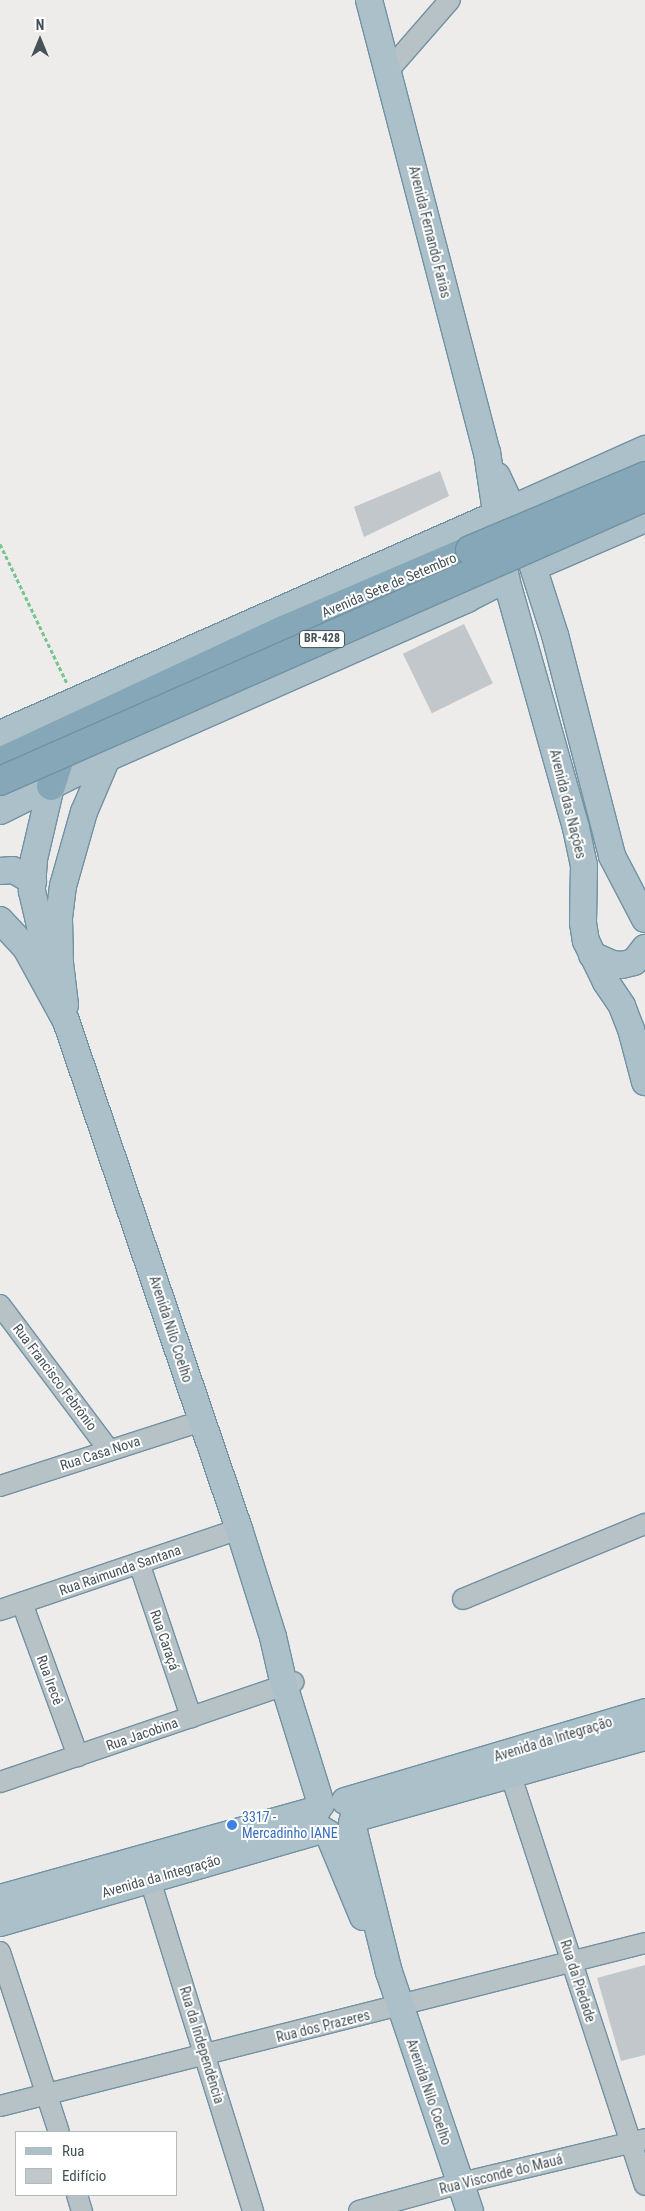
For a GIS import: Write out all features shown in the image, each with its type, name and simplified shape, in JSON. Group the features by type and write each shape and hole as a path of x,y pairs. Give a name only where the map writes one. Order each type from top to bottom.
{"highway":[{"name":"Avenida Sete de Setembro","path":"0,762 282,630 645,476"},
{"name":"Avenida Sete de Setembro","path":"0,781 645,497"},
{"path":"51,786 62,754"}],"main road":[{"name":"Avenida Fernando Farias","path":"369,0 490,465 504,511"},
{"name":"Avenida Sete de Setembro","path":"0,734 645,449"},
{"name":"Avenida das Nações","path":"504,511 537,578 555,636 612,856 645,919"},
{"name":"Avenida das Nações","path":"504,511 506,579 576,828 584,865 583,923 592,955 622,1006 631,1029 645,1082"},
{"path":"537,578 645,519"},
{"path":"0,811 108,758 467,599 506,579"},
{"path":"467,599 491,598 503,601 514,609"},
{"path":"66,1021 60,963 60,918 65,877 84,812 108,758"},
{"path":"51,786 34,858 32,891 40,926 60,963"},
{"path":"0,871 13,870 22,873 33,881"},
{"path":"0,920 26,948 66,1021"},
{"path":"592,955 622,965 634,962 645,948"},
{"name":"Avenida Nilo Coelho","path":"66,1021 239,1529 273,1637 470,2211"},
{"name":"Avenida da Integração","path":"0,1923 150,1880 335,1815 645,1712"},
{"name":"Avenida da Integração","path":"0,1898 335,1815 511,1776 645,1737"}],"street":[{"path":"388,71 450,0"},
{"name":"Rua Francisco Febrônio","path":"0,1305 9,1331 109,1450"},
{"name":"Rua Casa Nova","path":"0,1486 201,1421"},
{"path":"463,1598 645,1524"},
{"name":"Rua Raimunda Santana","path":"0,1610 239,1529"},
{"name":"Rua Caraçá","path":"139,1564 191,1717"},
{"name":"Rua Irecê","path":"22,1603 78,1756"},
{"name":"Rua Jacobina","path":"0,1782 289,1684"},
{"name":"Rua da Piedade","path":"511,1776 572,1962 638,2141 645,2185"},
{"name":"Rua da Independência","path":"150,1880 253,2211"},
{"name":"Rua dos Prazeres","path":"0,2106 645,1943"},
{"path":"0,1952 59,2131"},
{"name":"Rua Visconde do Mauá","path":"359,2211 461,2183 638,2141"},
{"path":"77,2196 82,2211"}],"path":[{"path":"0,544 76,702"}],"building":[{"path":"440,471 449,496 364,537 354,507"},
{"path":"464,624 493,683 432,713 403,654"},
{"path":"645,1965 645,2055 621,2061 597,1978"}],"place":[{"name":"3317 - Mercadinho IANE","path":"232,1825"}]}
